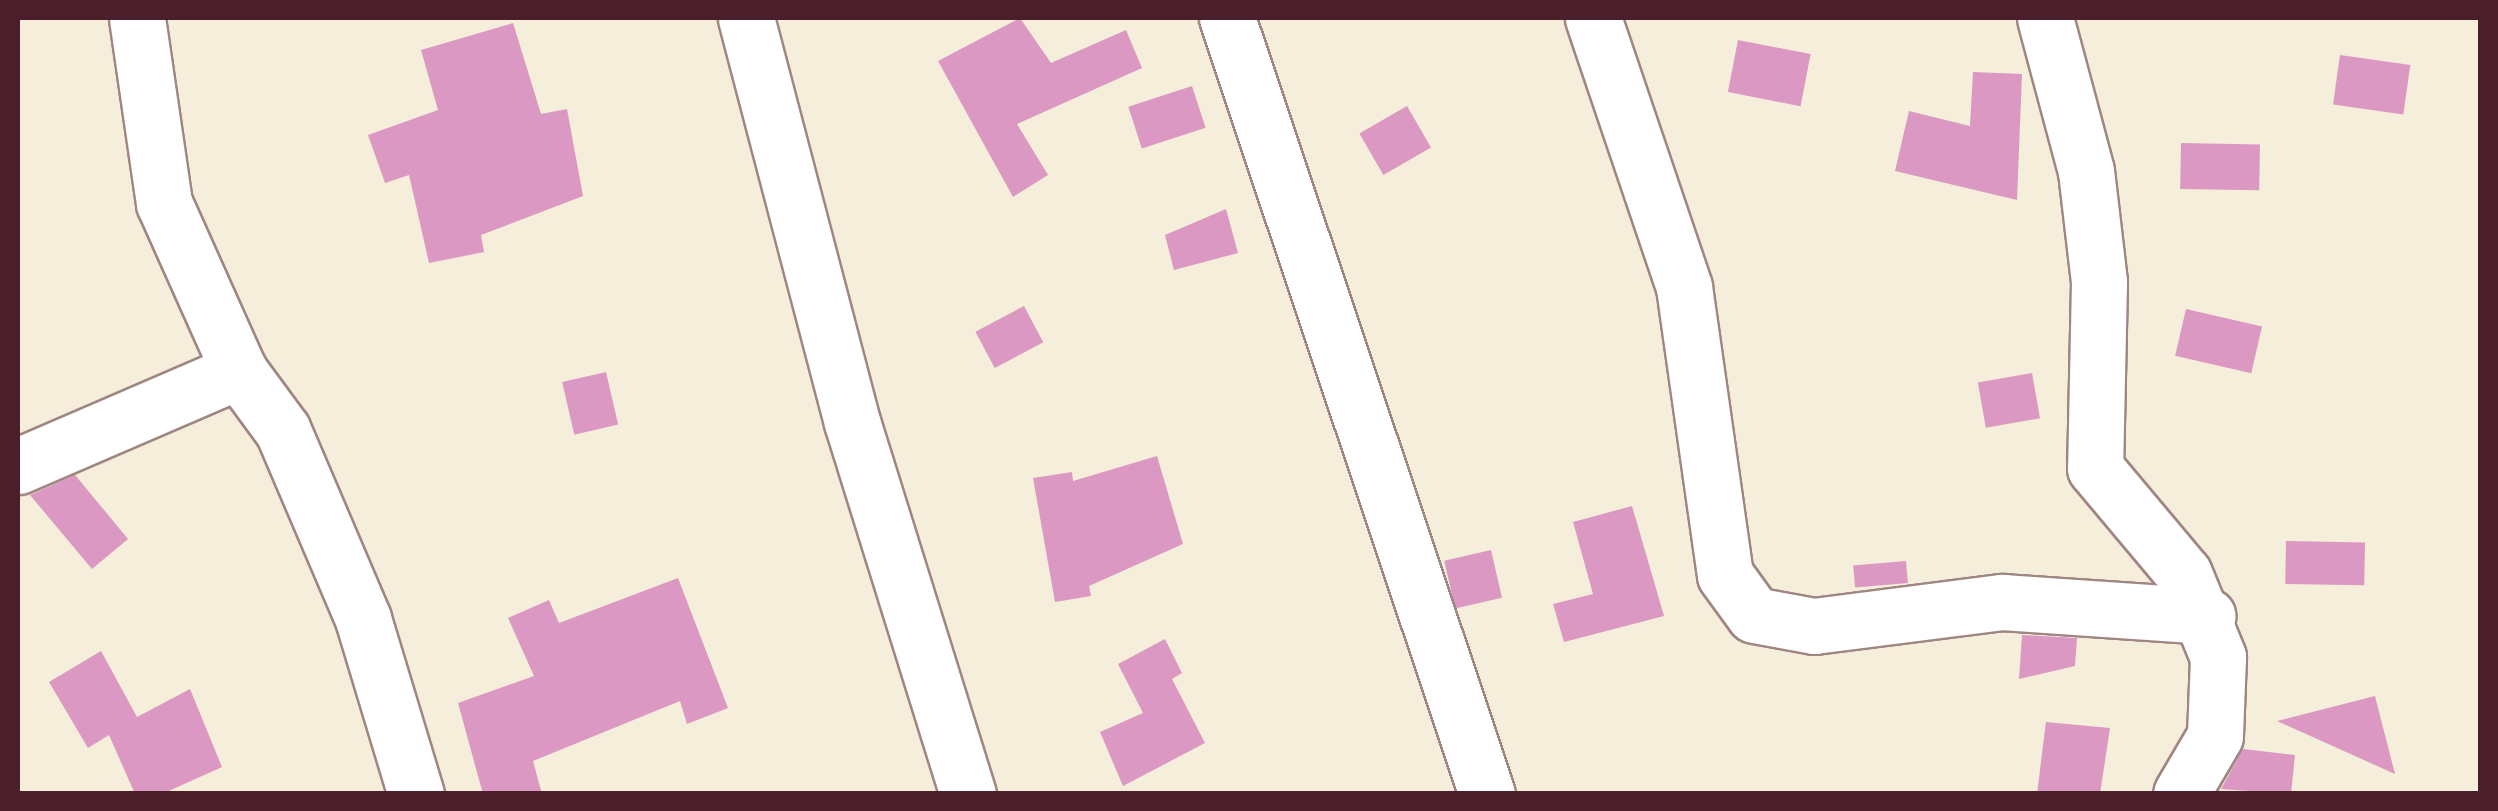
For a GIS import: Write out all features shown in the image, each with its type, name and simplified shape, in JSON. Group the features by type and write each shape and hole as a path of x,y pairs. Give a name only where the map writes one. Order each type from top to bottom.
{"street":[{"path":"137,18 164,203 239,371 284,432 363,619 416,794"},
{"path":"746,18 852,422 968,794"},
{"path":"1227,18 1487,794"},
{"path":"1593,18 1684,287 1725,575 1754,615 1814,626 2070,602 2208,616"},
{"path":"2045,18 2086,171 2099,282 2095,468 2208,616 2218,657 2215,736 2181,794"},
{"path":"18,466 239,371"}],"building":[{"path":"1020,18 1051,63 1126,30 1142,68 1017,124 1048,175 1013,197 938,61"},
{"path":"513,23 541,114 567,109 583,196 481,235 484,252 429,263 409,175 385,183 368,135 438,110 421,50"},
{"path":"1738,40 1811,54 1801,106 1728,92"},
{"path":"2340,55 2410,65 2403,114 2333,105"},
{"path":"1973,72 2022,74 2017,200 1895,171 1909,111 1970,126"},
{"path":"1192,86 1206,128 1142,149 1128,107"},
{"path":"1407,106 1431,148 1383,175 1359,134"},
{"path":"2181,143 2260,144 2259,190 2180,189"},
{"path":"1226,209 1238,253 1174,270 1165,235"},
{"path":"1024,306 1043,342 995,368 975,332"},
{"path":"2186,309 2262,327 2251,373 2175,356"},
{"path":"606,372 618,425 574,435 562,382"},
{"path":"2032,373 2040,418 1986,428 1978,383"},
{"path":"1157,456 1183,544 1089,586 1091,596 1055,602 1033,478 1072,472 1073,481"},
{"path":"75,475 128,539 92,569 30,495"},
{"path":"1632,506 1664,616 1564,642 1553,604 1593,594 1573,522"},
{"path":"2286,541 2365,542 2364,585 2285,584"},
{"path":"1491,550 1502,598 1455,609 1444,561"},
{"path":"1906,561 1908,583 1855,588 1853,566"},
{"path":"678,578 728,708 687,724 680,701 533,761 542,794 483,794 458,703 534,676 508,618 549,600 559,623"},
{"path":"2022,635 2077,638 2075,666 2019,679"},
{"path":"1165,639 1182,673 1172,679 1205,743 1123,786 1100,732 1143,713 1118,664"},
{"path":"101,651 137,717 190,689 222,767 162,794 135,794 109,735 88,748 49,682"},
{"path":"2375,696 2395,774 2277,721"},
{"path":"2046,722 2110,728 2100,794 2037,794"},
{"path":"2243,749 2295,755 2291,794 2221,789"}]}
